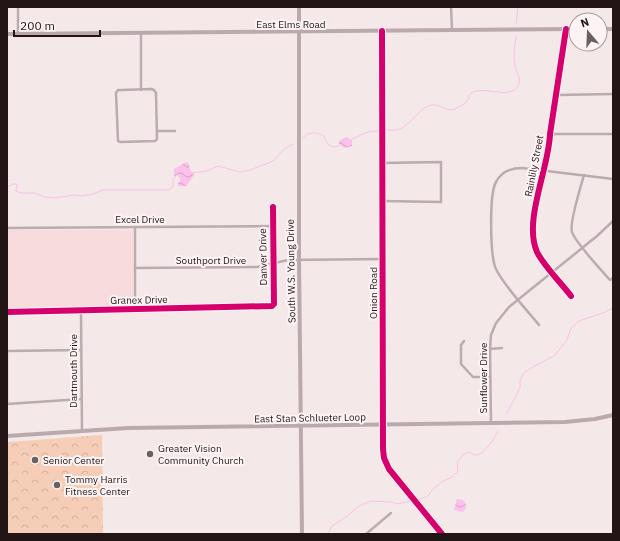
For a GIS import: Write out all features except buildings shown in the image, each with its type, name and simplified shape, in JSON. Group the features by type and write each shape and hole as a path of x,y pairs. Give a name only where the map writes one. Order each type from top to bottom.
{"main road":[{"name":"South W.S. Young Drive","path":"299,7 299,259 302,534"},
{"name":"East Elms Road","path":"7,34 566,29"},
{"name":"East Stan Schlueter Loop","path":"7,436 82,430 142,428 565,422 595,419 613,415"}],"street":[{"path":"18,7 18,34"},
{"path":"451,7 452,30"},
{"name":"Rainlily Street","path":"566,29 550,134 550,147 534,216 532,233 537,252 571,296"},
{"name":"Onion Road","path":"382,31 383,449 389,469 442,534"},
{"path":"141,33 141,90"},
{"path":"151,89 156,93 157,139 155,141 120,142 117,139 116,93 118,90 141,90 151,89"},
{"path":"557,95 613,94"},
{"path":"157,131 175,131"},
{"path":"550,134 613,134"},
{"path":"382,163 441,162 441,202 383,201"},
{"path":"539,325 497,272 493,261 493,189 499,177 508,170 522,168 613,179"},
{"path":"584,175 571,228 572,234 610,280 613,278"},
{"name":"Danver Drive","path":"272,306 274,304 273,207"},
{"name":"Sunflower Drive","path":"491,423 490,349 491,335 496,323 504,311 613,221"},
{"name":"Excel Drive","path":"7,228 273,226"},
{"path":"135,227 135,310"},
{"name":"Southport Drive","path":"135,268 257,267 284,260 299,259 383,259"},
{"name":"Granex Drive","path":"7,312 272,306"},
{"name":"Dartmouth Drive","path":"81,310 82,430"},
{"path":"464,341 461,345 462,365 472,377 490,378"},
{"path":"490,349 502,348"},
{"path":"81,350 7,351 7,404 82,399"},
{"path":"366,534 391,513"}],"shaded area":[{"path":"7,230 133,230 133,307 7,309"}],"green space":[{"path":"102,435 103,534 7,534 7,442"}],"water":[{"path":"346,137 352,140 352,146 345,148 339,144 339,141"},
{"path":"186,162 189,164 190,170 194,174 193,177 187,186 178,186 180,178 177,175 175,177 174,169"},
{"path":"457,499 463,500 465,503 466,507 463,512 454,510"}],"waterway":[{"path":"516,24 518,7"},
{"path":"384,130 396,130 402,128 419,112 431,105 438,105 454,110 465,103 474,92 511,92 516,89 520,80 514,61 516,36"},
{"path":"352,139 368,132 379,131"},
{"path":"303,138 307,134 316,133 324,136 328,144 334,147 340,145"},
{"path":"192,173 207,171 218,166 240,172 250,170 273,161 283,150 293,144"},
{"path":"7,187 17,184 16,191 21,193 34,193 45,197 54,198 74,195 82,196 93,194 102,190 168,190 173,187 173,179 176,176"},
{"path":"507,413 520,388 522,376 526,371 555,355 567,340 571,328 579,321 613,308"},
{"path":"418,500 428,496 432,490 443,481 452,477 458,471 457,462 464,454 469,452 478,455 482,453 489,446 498,431"},
{"path":"328,534 332,526 359,506 371,501 392,502 397,504 412,501"}],"cycle path":[{"path":"566,29 549,148 535,210 533,239 540,257 548,269 571,296"},
{"path":"382,31 384,458 389,469 442,534"},
{"path":"7,312 272,306 274,304 273,207"}],"place":[{"name":"Greater Vision Community Church","path":"150,454"},
{"name":"Senior Center","path":"35,460"},
{"name":"Tommy Harris Fitness Center","path":"57,485"}]}
